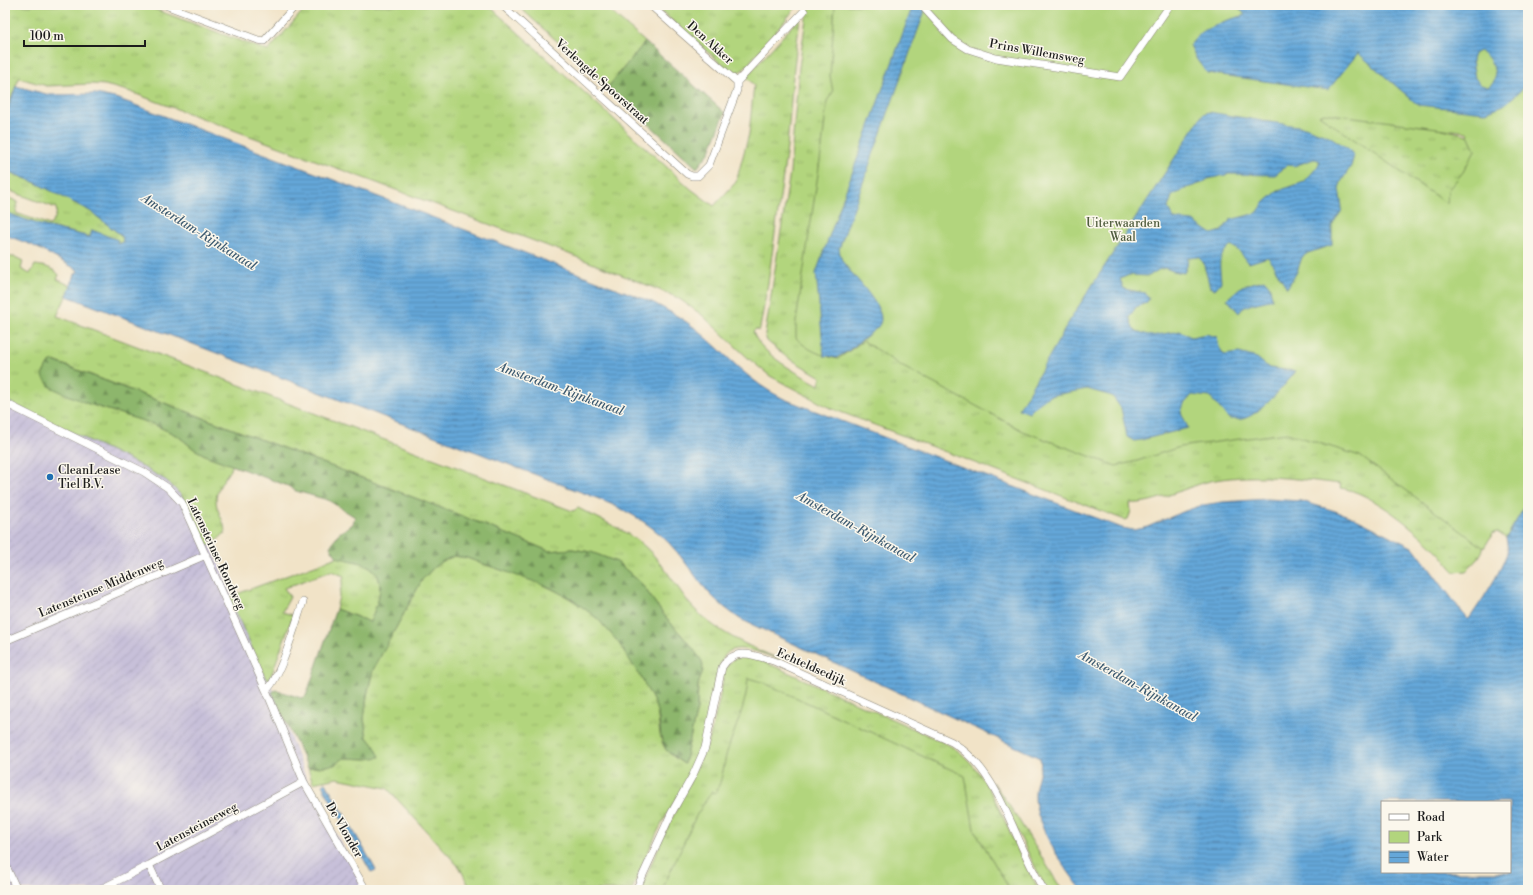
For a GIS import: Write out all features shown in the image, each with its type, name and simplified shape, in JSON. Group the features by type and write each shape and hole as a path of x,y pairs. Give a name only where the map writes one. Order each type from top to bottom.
{"street":[{"path":"165,5 264,41 296,5"},
{"name":"Verlengde Spoorstraat","path":"502,5 687,174 692,176 698,176 709,165 737,90 737,82"},
{"name":"Den Akker","path":"650,5 737,82 804,11"},
{"name":"Prins Willemsweg","path":"921,5 952,39 968,49 996,58 1120,77 1170,5"},
{"name":"Latensteinse Rondweg","path":"5,403 144,472 168,488 176,496 187,512 266,690 304,782"},
{"name":"Latensteinse Middenweg","path":"5,641 206,555"},
{"path":"266,690 270,688 278,672 303,602"},
{"name":"Echteldsedijk","path":"636,890 672,812 695,771 705,748 722,667 726,660 741,654 751,654 776,662 952,742 963,749 976,762 985,775 1009,819 1029,863 1044,890"},
{"name":"Latensteinseweg","path":"99,890 304,782"},
{"name":"De Vlonder","path":"304,782 366,890"},
{"path":"148,865 161,890"},
{"path":"6,867 16,890"}],"shaded area":[{"path":"5,388 172,476 198,514 268,678 308,783 367,890 5,890"}],"green space":[{"path":"5,5 143,5 268,51 308,5 488,5 691,189 714,206 736,182 749,134 754,85 746,77 800,17 787,147 768,283 760,328 759,331 756,329 753,332 757,340 772,356 819,385 821,377 785,356 767,341 765,335 790,172 799,67 808,5 913,5 877,328 1311,109 1434,127 1485,139 1499,533 1497,532 1490,536 1478,559 1466,571 1455,572 1441,555 1394,514 1366,497 1340,488 1341,484 1262,477 1215,480 1150,501 1130,503 1131,511 1128,519 1125,520 830,408 770,376 748,358 702,315 678,298 667,293 564,252 128,91 105,85 91,84 47,86 19,78 5,114"},
{"path":"517,5 603,5 645,42 608,87"},
{"path":"654,5 798,5 745,68 736,72 726,68"},
{"name":"Uiterwaarden Waal","path":"835,5 1528,5 1528,502 1506,538 1497,532 1493,533 1484,548 1360,456 1287,433 1180,447 1116,466 1025,432 903,367 863,341 838,359 826,356 805,346 796,338 796,322 822,147 827,101 833,92 830,76","holes":["1324,113 1467,132 1475,150 1463,172 1448,190 1447,204 1319,115"]},
{"path":"645,42 725,113 709,153 697,168 608,87"},
{"path":"5,170 36,183 90,211 122,236 123,242 117,243 118,240 92,234 91,237 40,225 5,212 5,196 18,202 16,213 50,225 56,212 56,208 5,189"},
{"path":"5,251 11,257 15,257 23,261 21,269 30,274 35,265 52,269 59,275 57,279 71,286 57,316 570,510 573,511 578,508 611,524 649,550 689,603 709,622 732,637 781,660 754,651 739,649 732,650 727,653 722,660 718,670 704,739 698,758 647,854 632,890 471,890 460,868 387,788 337,778 313,783 308,768 334,765 344,758 368,759 373,743 367,738 364,719 367,695 373,670 422,580 434,567 454,556 467,558 540,583 569,598 598,619 622,647 649,692 656,708 661,740 664,746 669,753 684,764 697,709 698,685 703,670 691,646 663,614 641,583 617,562 591,552 572,549 549,551 452,512 54,361 86,403 153,424 178,436 194,449 207,456 233,465 220,486 216,497 216,503 224,524 225,533 208,546 191,510 181,495 166,480 134,462 5,400"},
{"path":"53,361 452,512 549,551 572,549 591,552 617,562 641,583 663,614 702,661 703,670 698,685 697,709 684,764 666,750 661,737 659,719 655,704 642,679 618,642 598,619 573,600 549,587 467,558 454,556 434,567 422,580 373,670 367,695 364,719 367,738 373,743 380,757 368,759 344,758 334,765 308,768 272,692 276,690 301,698 306,696 336,609 370,622 378,601 380,586 376,572 367,565 337,557 330,547 338,534 353,524 355,517 328,500 296,491 288,486 207,456 194,449 178,436 153,424 86,403 50,387 42,375 48,364"},
{"path":"337,557 367,565 376,572 380,586 378,601 370,622 336,609 344,576 331,571 284,588 290,597 282,612 293,615 270,679 266,679 229,597"},
{"path":"743,657 756,658 943,742 960,752 973,765 989,789 1020,855 1040,890 640,890 664,835 709,741 719,701 725,668 732,660"},
{"path":"748,678 762,682 965,776 974,829 1010,890 662,890 696,816 712,791 715,793 720,784 727,752 743,706"},
{"path":"993,782 1017,817 1062,890 1047,890 1045,887"}],"water":[{"path":"913,5 927,5 839,249 843,262 872,298 880,313 881,322 877,328 848,351 836,358 824,356 816,273"},
{"path":"1237,5 1528,5 1528,84 1504,105 1486,112 1418,105 1358,53 1328,90 1207,73 1197,60 1190,45 1201,32 1225,21 1245,15","holes":["1479,51 1483,53 1492,64 1495,74 1493,83 1488,87 1481,85 1475,78 1472,60 1474,54"]},
{"name":"Amsterdam-Rijnkanaal","path":"16,86 50,95 96,94 119,99 652,302 689,324 750,377 772,393 784,399 1122,528 1133,530 1145,528 1203,505 1267,499 1301,501 1354,518 1414,548 1468,620 1484,597 1500,569 1507,553 1506,538 1528,501 1528,890 1082,890 1066,869 1051,845 1039,819 1035,794 1041,762 1040,758 740,619 720,604 709,593 680,555 661,535 634,516 615,506 67,296 75,274 78,270 32,245 5,235 5,212 40,225 90,237 92,230 118,240 117,243 119,244 123,242 122,236 90,211 36,183 5,170 5,117"},
{"path":"1209,112 1305,127 1329,136 1349,149 1354,156 1351,166 1341,182 1339,189 1342,207 1341,212 1332,225 1332,245 1308,253 1302,257 1297,272 1287,288 1268,257 1249,263 1239,251 1231,245 1221,258 1221,282 1215,289 1210,287 1203,262 1198,257 1188,258 1184,273 1165,268 1158,270 1149,276 1129,275 1120,279 1124,289 1145,293 1149,299 1146,303 1136,307 1129,317 1134,330 1151,336 1180,331 1191,337 1206,334 1217,337 1219,347 1224,355 1239,353 1257,358 1269,368 1296,371 1264,406 1249,417 1229,419 1210,397 1192,395 1184,404 1181,412 1188,428 1134,441 1127,437 1121,408 1112,396 1087,389 1049,396 1033,408 1029,413 1019,409 1073,315 1203,114","holes":["1314,159 1319,160 1319,165 1304,182 1278,191 1265,202 1257,213 1230,220 1222,231 1212,234 1193,221 1174,219 1168,208 1172,196 1208,179 1229,174 1275,175 1288,165 1294,166"]},
{"path":"1264,280 1270,287 1272,299 1249,305 1239,313 1227,299 1242,286"},
{"path":"326,783 376,870 371,872 322,785"}],"place":[{"name":"CleanLease Tiel B.V.","path":"50,477"}]}
